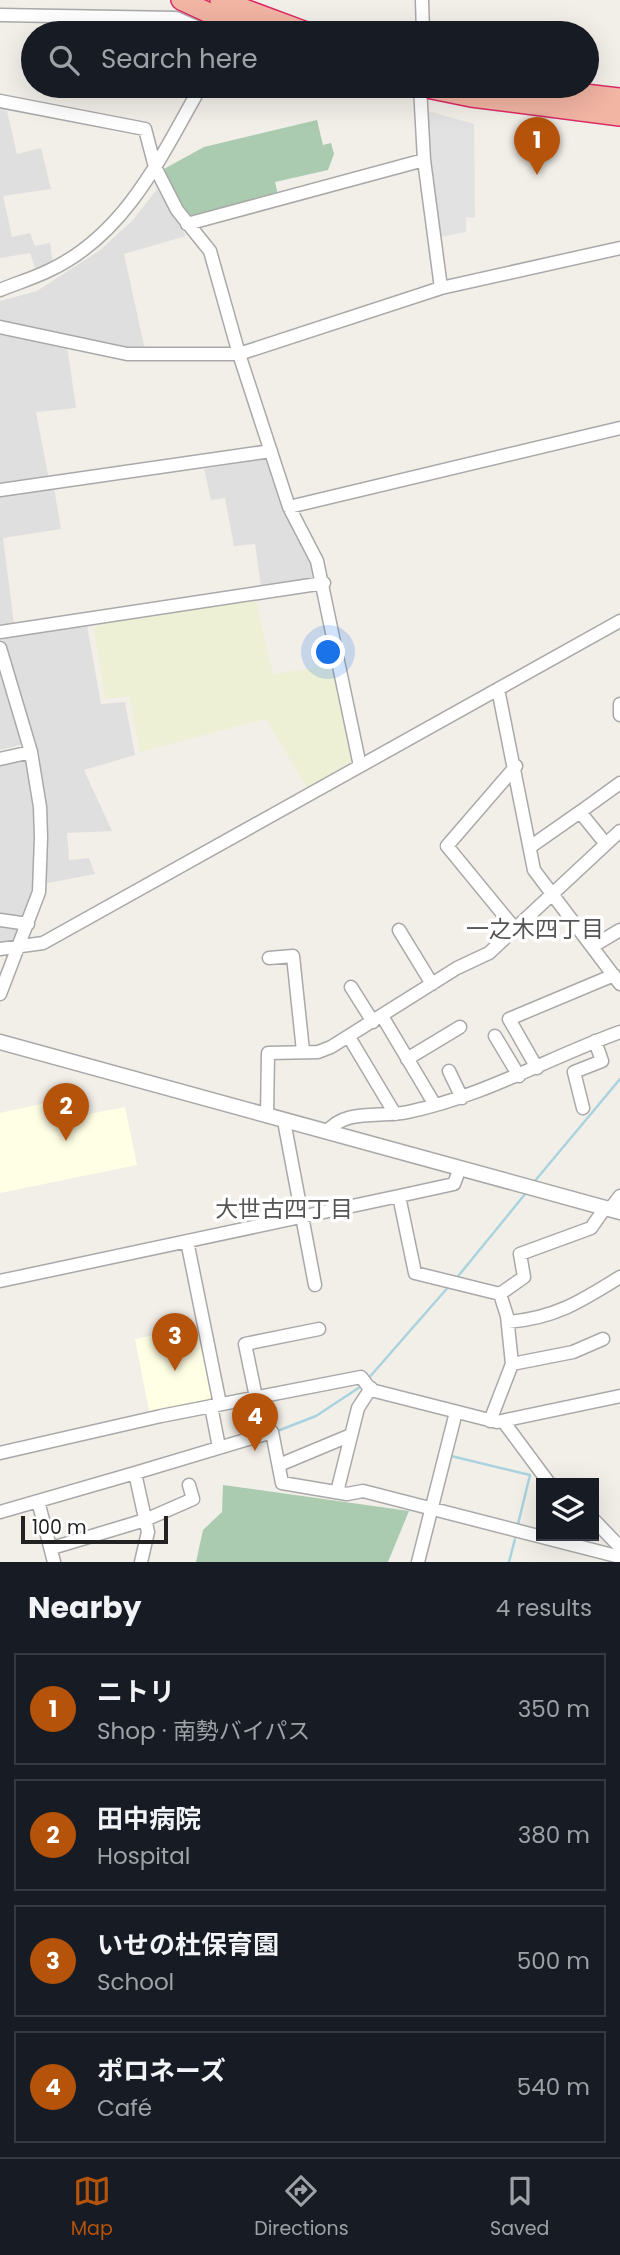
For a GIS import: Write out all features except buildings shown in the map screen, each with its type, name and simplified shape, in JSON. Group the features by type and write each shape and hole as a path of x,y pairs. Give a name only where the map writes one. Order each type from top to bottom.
{"highway":[{"path":"181,0 229,21"},
{"path":"220,0 236,21"},
{"path":"599,96 620,98"},
{"path":"479,98 620,116"}],"street":[{"path":"422,0 423,21"},
{"path":"0,15 181,21"},
{"path":"0,290 52,270 99,238 127,207 155,167 194,98"},
{"path":"419,98 424,160 441,288"},
{"path":"0,101 145,129 155,167 187,224 210,251 239,354 289,507 317,561 324,583 360,766"},
{"path":"187,224 424,160"},
{"path":"0,327 127,354 239,354 441,288 620,248"},
{"path":"289,507 620,428"},
{"path":"0,490 271,451"},
{"path":"0,632 324,583"},
{"path":"0,949 43,943 620,621"},
{"path":"0,648 31,752 40,807 41,838 39,892 0,994"},
{"path":"498,689 516,766 534,870 617,980 509,1019 537,1068"},
{"path":"620,704 620,715"},
{"path":"0,759 31,752"},
{"path":"516,766 447,846 516,930"},
{"path":"530,847 620,783"},
{"path":"580,811 605,843"},
{"path":"267,1116 268,1053 324,1050 432,984 489,953 620,831"},
{"path":"0,920 28,923"},
{"path":"399,930 432,984"},
{"path":"593,946 620,930"},
{"path":"268,958 293,956 303,1051"},
{"path":"351,987 407,1059 435,1105"},
{"path":"407,1059 460,1027"},
{"path":"327,1132 343,1118 396,1114 462,1098 620,1031"},
{"path":"349,1037 396,1114"},
{"path":"495,1037 519,1076"},
{"path":"583,1108 574,1072 602,1060 595,1041"},
{"path":"0,1042 612,1210"},
{"path":"449,1071 462,1098"},
{"path":"285,1121 304,1214 302,1222 314,1285"},
{"path":"0,1281 454,1184 460,1168"},
{"path":"399,1196 415,1273 500,1294 524,1277 520,1254 544,1248 591,1228 612,1210 620,1196"},
{"path":"187,1241 216,1405 219,1447"},
{"path":"508,1322 540,1319 586,1298 620,1277"},
{"path":"496,1421 512,1364 508,1322 500,1294"},
{"path":"256,1397 245,1344 319,1329"},
{"path":"512,1364 573,1352 603,1339"},
{"path":"0,1453 256,1397 367,1384 456,1412 496,1421 620,1396"},
{"path":"337,1492 358,1408 367,1384"},
{"path":"418,1562 456,1412"},
{"path":"496,1421 545,1478"},
{"path":"0,1512 272,1432 282,1483 337,1492 363,1492 620,1557"},
{"path":"279,1465 351,1435"},
{"path":"135,1473 148,1532 141,1562"},
{"path":"52,1548 145,1520 193,1499 189,1485"},
{"path":"38,1501 54,1562"},
{"path":"599,1525 620,1547"}],"shaded area":[{"path":"0,109 7,111 17,154 41,148 51,189 3,196 12,237 30,233 35,246 50,243 53,263 36,270 30,253 0,258"},
{"path":"428,111 474,124 475,218 466,217 466,232 440,237 427,159"},
{"path":"317,120 323,145 331,143 334,154 328,170 275,182 278,195 192,220 186,216 162,170 204,147"},
{"path":"157,189 186,236 124,254 145,350 128,349 0,321 0,301 37,291 99,251 133,220"},
{"path":"0,333 67,345 76,408 36,412 49,480 0,486"},
{"path":"268,458 284,513 313,564 315,578 261,587 255,544 234,546 225,498 211,500 204,469"},
{"path":"54,488 61,529 3,538 14,624 0,626 0,496"},
{"path":"255,596 273,674 334,665 354,760 307,788 266,719 140,752 129,696 105,699 94,629 99,622"},
{"path":"87,625 101,704 125,702 135,755 84,770 112,831 67,833 69,860 89,858 95,874 43,884 38,759 3,639"},
{"path":"0,674 24,744 0,750"},
{"path":"26,756 37,808 36,883 24,920 0,917 0,762"},
{"path":"0,923 20,926 15,941 0,946"},
{"path":"81,1095 84,1115 125,1107 137,1165 0,1193 0,1113"},
{"path":"200,1326 216,1402 150,1416 135,1339"},
{"path":"223,1485 409,1511 388,1562 196,1562 203,1530 222,1512"}],"waterway":[{"path":"534,1182 620,1079"},
{"path":"455,1280 526,1193"},
{"path":"367,1380 450,1285"},
{"path":"280,1430 316,1416 363,1385"},
{"path":"451,1456 530,1475 518,1524"},
{"path":"509,1562 515,1539"}],"place":[{"name":"ニトリ","path":"537,175"},
{"name":"田中病院","path":"66,1141"},
{"name":"いせの杜保育園","path":"175,1371"},
{"name":"ポロネーズ","path":"255,1451"}],"district":[{"name":"一之木四丁目","path":"535,929"},
{"name":"大世古四丁目","path":"284,1209"}]}
